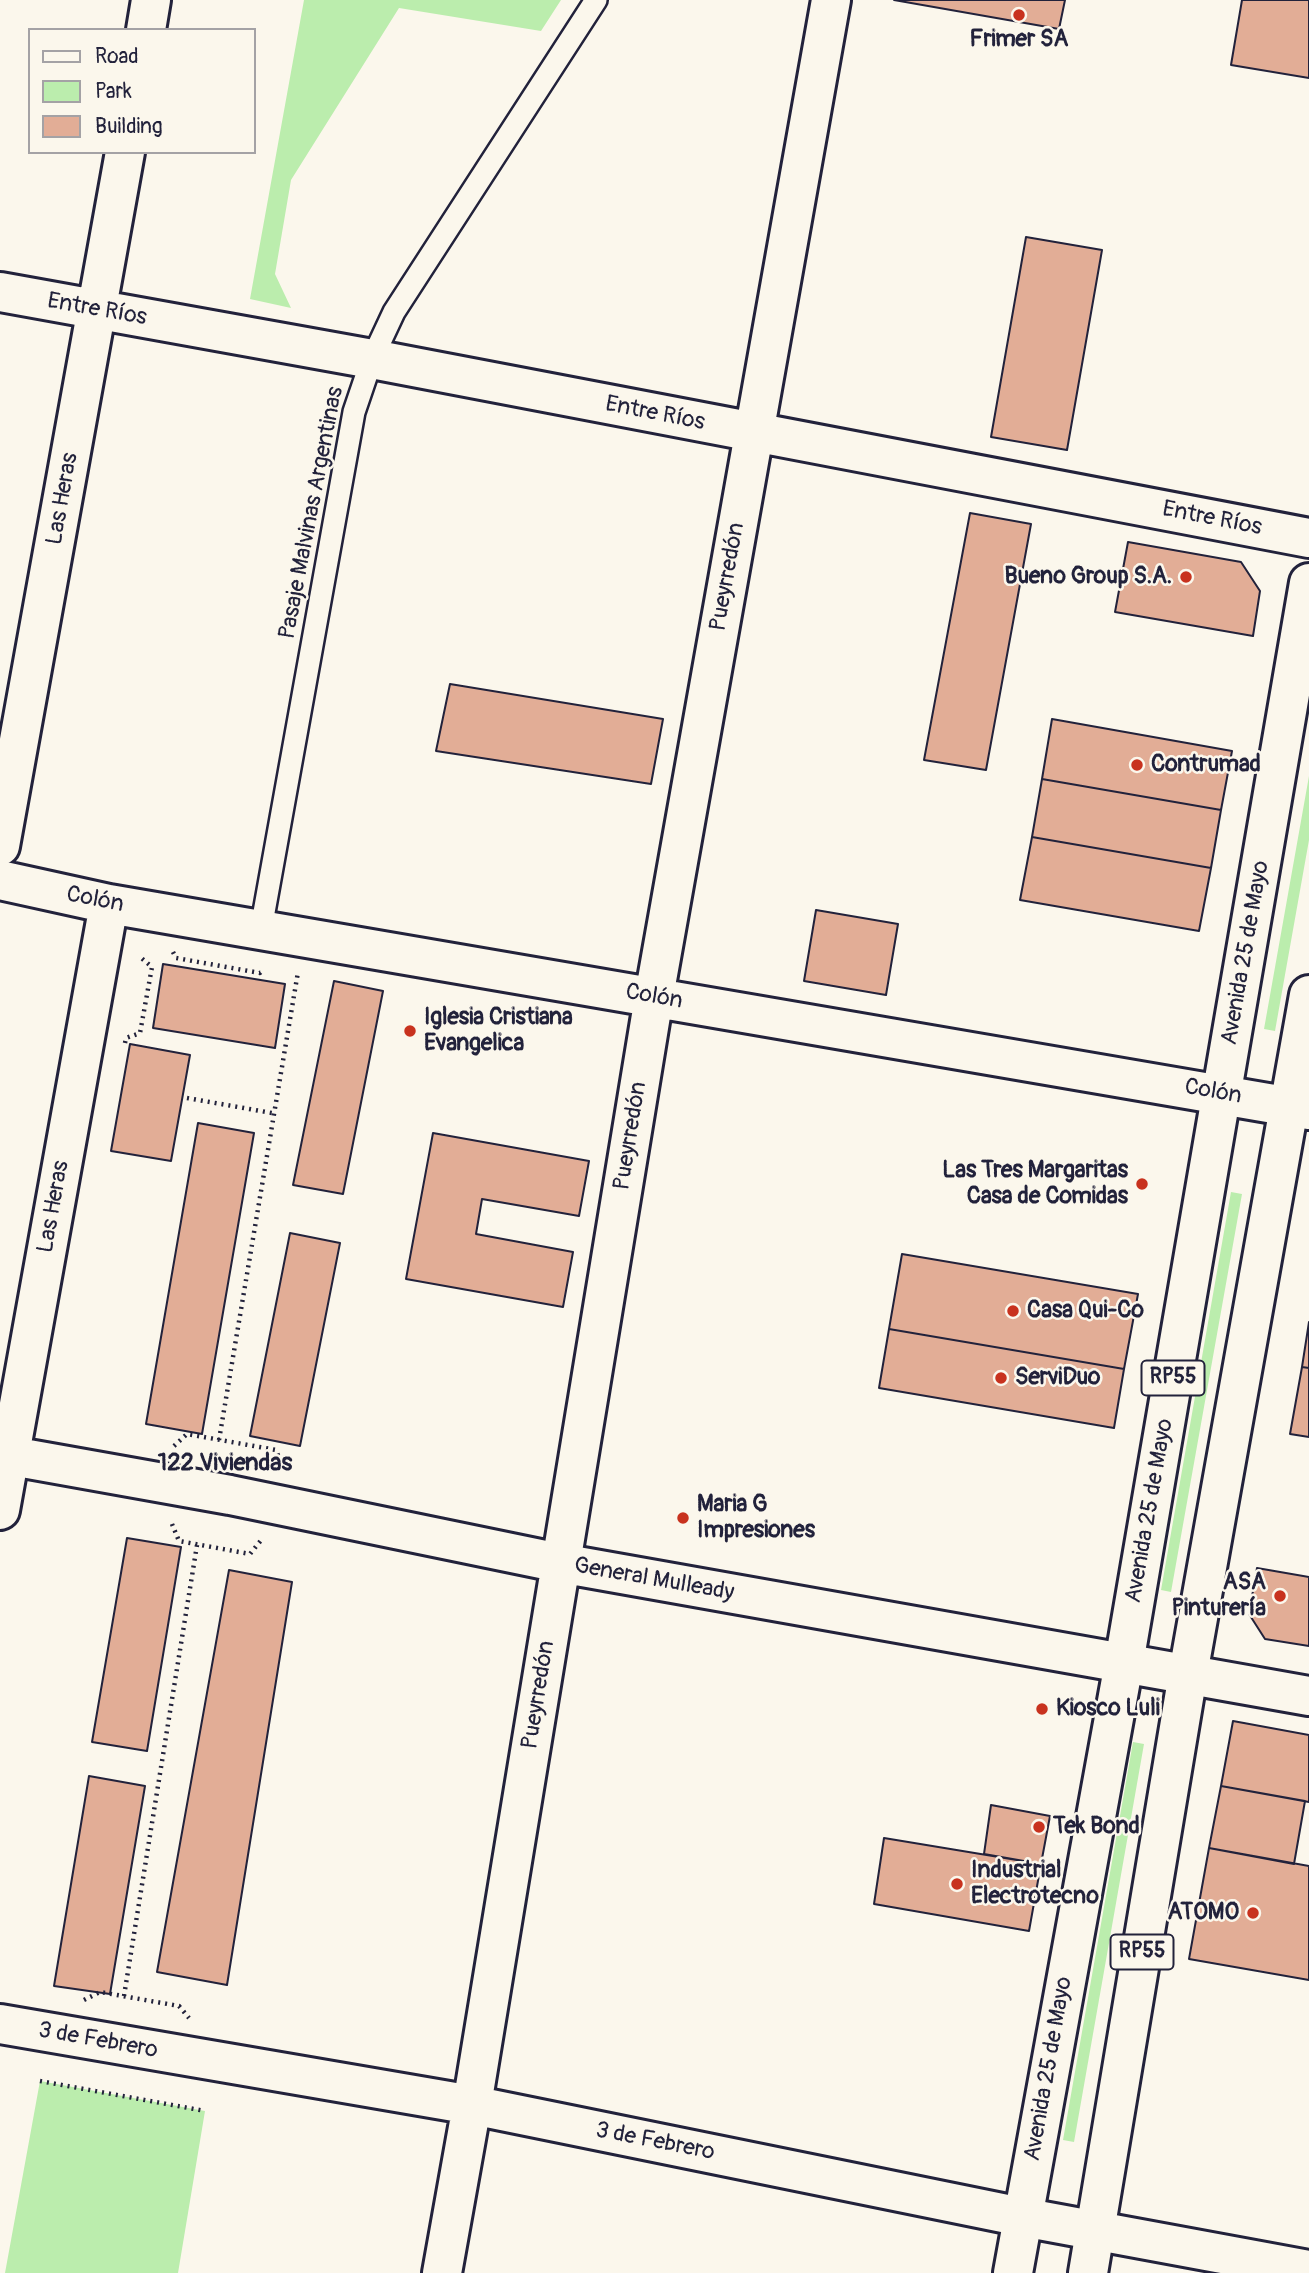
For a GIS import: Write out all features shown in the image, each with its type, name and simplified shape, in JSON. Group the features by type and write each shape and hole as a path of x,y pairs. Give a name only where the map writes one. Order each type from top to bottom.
{"street":[{"path":"146,28 151,0"},
{"name":"Pueyrredón","path":"442,2273 654,997 831,0"},
{"name":"Las Heras","path":"0,846 125,154"},
{"name":"Entre Ríos","path":"0,292 372,359 1309,538"},
{"name":"Avenida 25 de Mayo","path":"1013,2273 1124,1662 1309,583"},
{"name":"Colón","path":"0,880 109,904 1299,1108"},
{"name":"Las Heras","path":"0,1510 5,1455 109,904"},
{"name":"RP55","path":"1088,2273 1188,1674 1299,1108 1309,995"},
{"name":"General Mulleady","path":"5,1455 230,1495 560,1563 1309,1696"},
{"name":"3 de Febrero","path":"0,2024 472,2105 1022,2217 1309,2270"}],"lane":[{"name":"Pasaje Malvinas Argentinas","path":"261,929 354,412 372,359 394,312 596,0"}],"path":[{"path":"169,944 176,958 260,973 266,968"},
{"path":"123,1051 126,1038 140,1033 152,967 138,955 140,949"},
{"path":"219,1440 298,968"},
{"path":"187,1098 272,1113"},
{"path":"169,1450 187,1434 276,1450 284,1471"},
{"path":"169,1518 179,1541 197,1545 250,1554 264,1535"},
{"path":"124,1996 197,1545"},
{"path":"40,2081 205,2111"}],"green space":[{"path":"304,0 561,0 541,31 399,8 291,180 275,274 291,308 250,299"},
{"path":"1309,776 1309,840 1275,1031 1264,1029"},
{"path":"1231,1192 1242,1194 1171,1592 1161,1590"},
{"path":"1133,1742 1144,1744 1074,2142 1063,2140"},
{"path":"40,2081 205,2111 178,2273 5,2273"}],"building":[{"name":"Frimer SA","path":"894,0 1065,0 1059,29"},
{"path":"1242,0 1309,0 1309,78 1231,65"},
{"path":"1026,237 1102,250 1067,450 991,437"},
{"path":"970,513 1031,524 986,770 924,760"},
{"name":"Bueno Group S.A.","path":"1128,542 1241,562 1260,591 1253,636 1115,612"},
{"path":"450,684 663,719 651,784 436,751"},
{"name":"Contrumad","path":"1052,719 1232,751 1221,810 1042,779"},
{"path":"1042,779 1221,810 1211,868 1032,837"},
{"path":"1032,837 1211,868 1199,931 1020,900"},
{"path":"816,910 898,924 886,995 804,981"},
{"path":"163,964 285,984 275,1048 153,1028"},
{"path":"334,981 383,991 343,1194 293,1185"},
{"path":"130,1044 190,1055 171,1161 111,1151"},
{"path":"198,1123 254,1133 202,1434 146,1424"},
{"path":"433,1133 589,1161 579,1216 482,1199 476,1234 573,1252 563,1307 406,1279"},
{"path":"290,1233 340,1243 300,1446 250,1436"},
{"name":"Casa Qui-Co","path":"902,1254 1138,1294 1124,1369 889,1329"},
{"path":"1309,1322 1309,1368 1302,1367"},
{"name":"ServiDuo","path":"889,1329 1124,1369 1114,1428 879,1388"},
{"path":"1302,1367 1309,1368 1309,1437 1290,1434"},
{"path":"127,1538 181,1547 147,1751 92,1742"},
{"name":"ASA Pinturería","path":"1257,1568 1309,1577 1309,1646 1265,1639 1249,1614"},
{"path":"229,1570 292,1582 227,1985 157,1972"},
{"path":"1233,1721 1309,1735 1309,1802 1221,1786"},
{"path":"89,1776 145,1786 110,1994 54,1986"},
{"path":"1221,1786 1305,1801 1294,1864 1209,1848"},
{"path":"991,1805 1050,1816 1041,1864 984,1854"},
{"name":"Industrial Electrotecno","path":"884,1838 1041,1864 1029,1931 874,1904"},
{"name":"ATOMO","path":"1209,1848 1309,1866 1309,1980 1189,1959"}],"place":[{"name":"Frimer SA","path":"1019,15"},
{"name":"Bueno Group S.A.","path":"1186,577"},
{"name":"Contrumad","path":"1137,765"},
{"name":"Iglesia Cristiana Evangelica","path":"410,1031"},
{"name":"Las Tres Margaritas Casa de Comidas","path":"1142,1184"},
{"name":"Casa Qui-Co","path":"1013,1311"},
{"name":"ServiDuo","path":"1001,1378"},
{"name":"Maria G Impresiones","path":"683,1518"},
{"name":"ASA Pinturería","path":"1280,1596"},
{"name":"Kiosco Luli","path":"1042,1709"},
{"name":"Tek Bond","path":"1039,1827"},
{"name":"Industrial Electrotecno","path":"957,1884"},
{"name":"ATOMO","path":"1253,1913"}],"district":[{"name":"122 Viviendas","path":"225,1464"}]}
